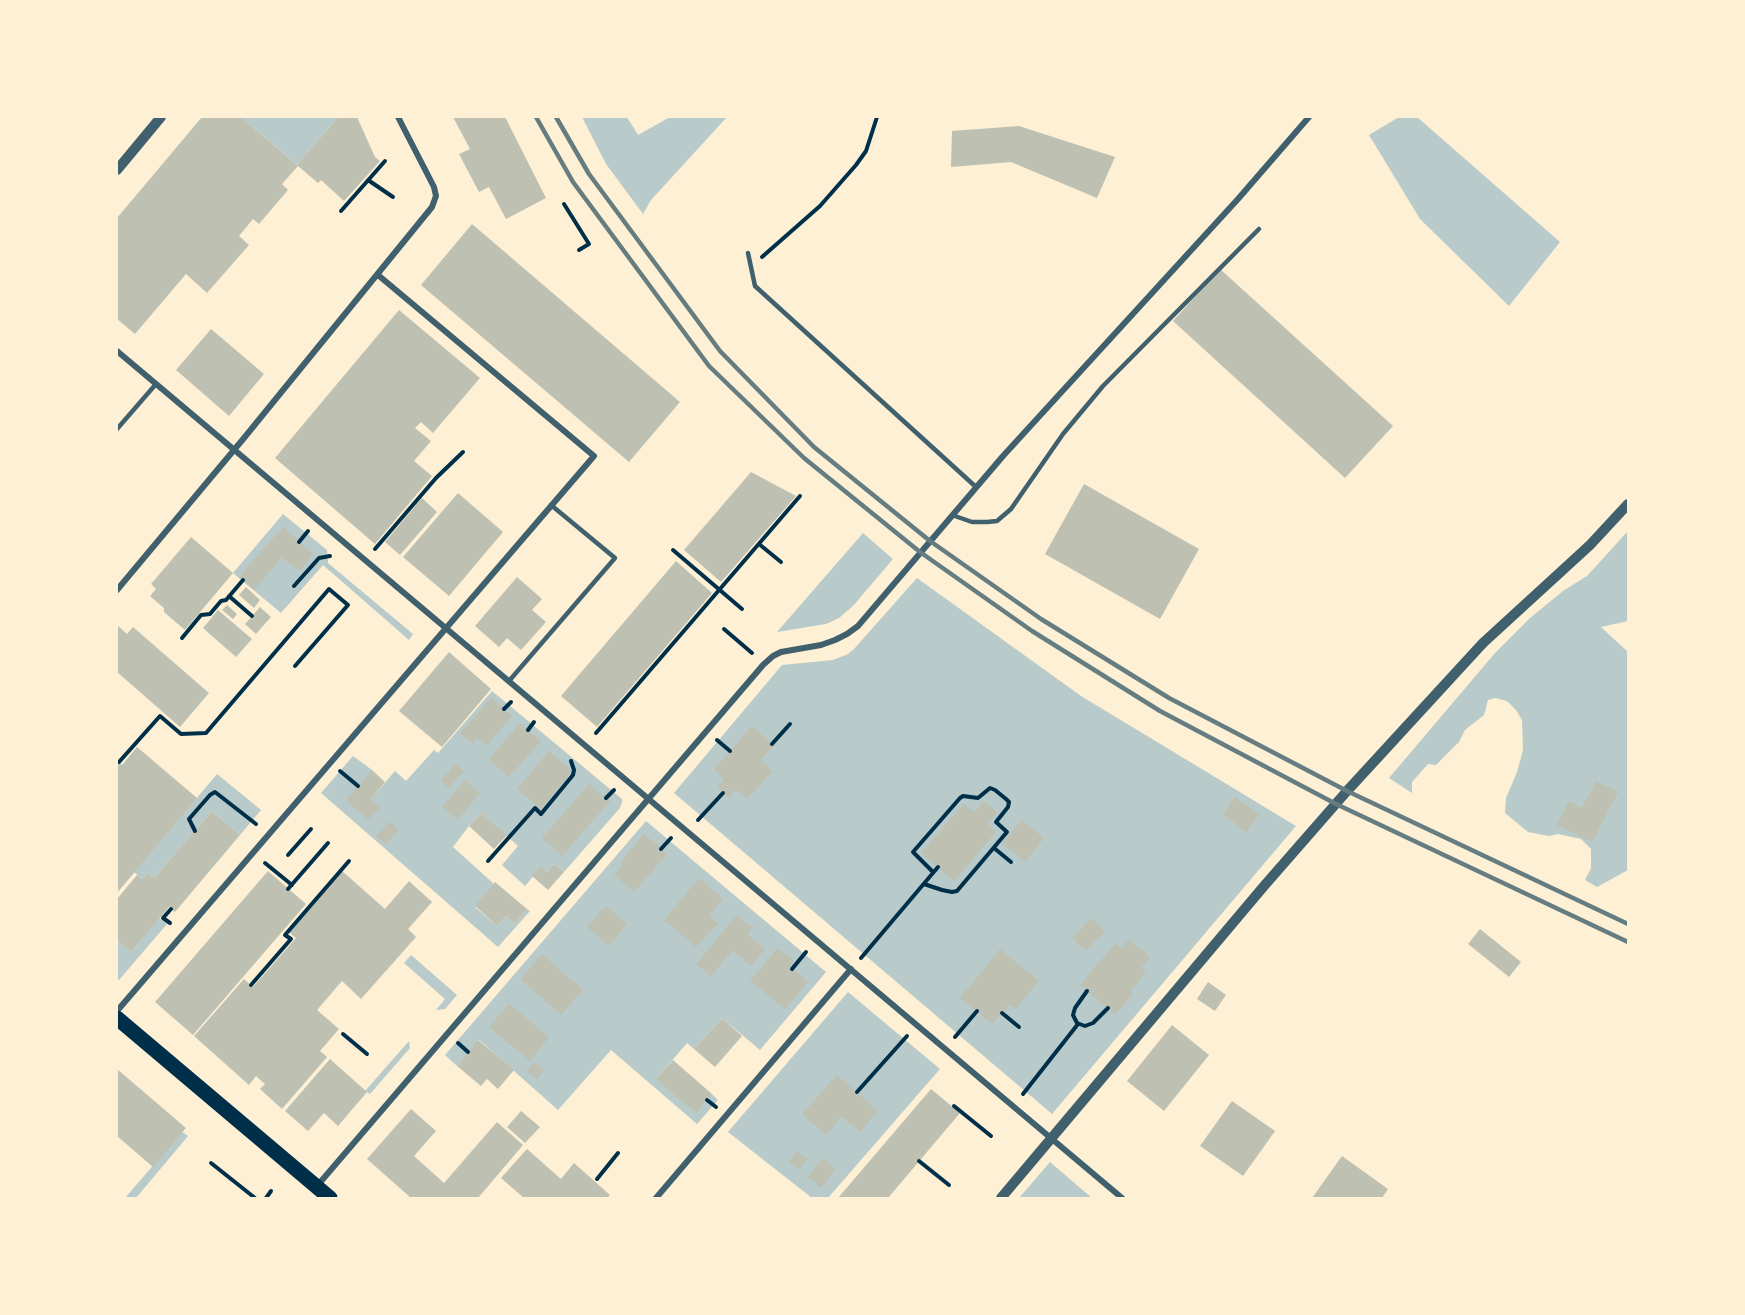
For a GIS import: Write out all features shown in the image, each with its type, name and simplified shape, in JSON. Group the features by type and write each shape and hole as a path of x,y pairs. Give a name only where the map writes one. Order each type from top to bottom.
{"main road":[{"path":"117,1018 330,1198"}],"street":[{"path":"117,170 161,117"},
{"path":"117,590 235,450 432,207 436,196 434,187 398,117"},
{"path":"316,1187 768,660 781,652 828,643 852,631 1003,456 1309,117"},
{"path":"117,1011 594,456 378,274"},
{"path":"117,351 1122,1198"},
{"path":"1001,1198 1347,791 1483,643 1590,545 1628,504"},
{"path":"656,1198 850,969"}],"lane":[{"path":"952,515 972,522 997,521 1011,509 1063,434 1103,386 1259,229"},
{"path":"748,253 755,286 976,488"},
{"path":"117,429 156,384"},
{"path":"509,681 615,558 551,505"}],"path":[{"path":"751,268 776,243 820,206 849,174 866,151 877,117"},
{"path":"341,211 385,161"},
{"path":"368,180 393,197"},
{"path":"564,204 589,244 579,250"},
{"path":"375,549 436,478 464,452"},
{"path":"596,734 800,496"},
{"path":"299,542 309,530"},
{"path":"759,544 781,562"},
{"path":"673,550 742,609"},
{"path":"294,586 319,558 330,556"},
{"path":"182,638 201,615 210,614 243,580"},
{"path":"119,762 160,716 181,734 206,733 329,590 348,605 295,666"},
{"path":"229,596 252,616"},
{"path":"724,629 752,653"},
{"path":"504,709 511,702"},
{"path":"528,730 534,722"},
{"path":"772,744 790,724"},
{"path":"716,739 730,751"},
{"path":"567,766 575,756"},
{"path":"488,861 535,808 541,814 573,776 574,770 571,762"},
{"path":"330,763 358,786"},
{"path":"924,884 942,890 955,891 1007,832 996,822 1009,804 1006,799 990,788 978,798 963,796 960,798 914,851 914,854 933,872"},
{"path":"606,798 614,790"},
{"path":"195,831 189,819 215,792 256,824"},
{"path":"698,820 723,793"},
{"path":"288,855 311,829"},
{"path":"662,849 671,838"},
{"path":"288,889 328,843"},
{"path":"994,848 1011,862"},
{"path":"251,985 291,939 285,934 349,861"},
{"path":"266,863 292,885"},
{"path":"861,958 938,867"},
{"path":"170,923 163,918 171,909"},
{"path":"792,969 806,952"},
{"path":"1087,991 1073,1012 1078,1024 1085,1026 1093,1023 1108,1008"},
{"path":"955,1037 976,1011"},
{"path":"1002,1013 1019,1027"},
{"path":"1023,1094 1078,1024"},
{"path":"343,1034 367,1054"},
{"path":"857,1092 907,1036"},
{"path":"707,1100 716,1107"},
{"path":"954,1106 991,1136"},
{"path":"597,1179 618,1153"},
{"path":"919,1161 949,1185"},
{"path":"211,1163 255,1198"},
{"path":"266,1198 271,1191"}],"shaded area":[{"path":"241,117 338,117 297,165"},
{"path":"582,117 627,117 638,135 670,117 727,117 651,200 643,214 606,164"},
{"path":"1399,117 1417,117 1560,242 1509,306 1420,219 1369,135"},
{"path":"283,514 327,550 328,563 413,634 409,640 323,565 281,613 233,573"},
{"path":"1628,531 1628,621 1601,627 1628,652 1628,870 1597,887 1585,880 1591,868 1591,849 1581,839 1558,834 1549,836 1528,832 1505,813 1506,798 1523,750 1522,720 1507,701 1495,698 1488,700 1484,715 1465,730 1459,742 1436,765 1428,764 1412,782 1412,793 1389,778 1495,653 1530,618 1563,591 1587,576"},
{"path":"863,533 893,559 853,606 839,618 826,624 777,632"},
{"path":"917,578 1081,696 1296,826 1052,1114 674,793 782,665 833,660 848,654"},
{"path":"492,691 622,799 620,808 564,872 554,864 547,872 541,867 525,886 502,865 518,846 482,813 469,826 453,847 494,884 475,907 497,926 506,916 515,924 527,909 530,911 498,947 321,793 353,756 372,770 371,799 395,771 406,781 434,750 438,753"},
{"path":"217,774 261,810 240,835 212,811 154,878 148,873 142,879 134,872"},
{"path":"646,821 826,972 760,1050 722,1018 694,1049 687,1043 657,1078 695,1112 712,1094 718,1100 697,1124 611,1050 558,1110 479,1040 457,1066 445,1055"},
{"path":"159,918 167,924 119,980 117,979 117,940 131,952"},
{"path":"411,955 457,995 445,1009 436,1010 445,999 404,963"},
{"path":"848,992 940,1069 828,1198 812,1198 728,1132"},
{"path":"409,1041 410,1048 370,1094 365,1091"},
{"path":"182,1132 188,1136 136,1198 125,1198"},
{"path":"1050,1162 1092,1198 1019,1198"}],"building":[{"path":"202,117 241,117 298,166 282,184 288,190 259,224 253,219 239,236 249,245 207,293 186,274 135,334 117,319 117,218"},
{"path":"338,117 357,117 375,157 380,161 344,201 321,180 318,183 297,165"},
{"path":"453,117 505,117 546,198 506,219 489,187 479,192 459,154 470,149"},
{"path":"1019,126 1115,157 1097,198 1011,162 951,167 952,131"},
{"path":"472,224 680,402 629,462 421,285"},
{"path":"1220,269 1393,426 1345,478 1173,321"},
{"path":"399,310 480,378 433,433 421,422 415,428 431,441 414,461 432,476 375,544 275,458"},
{"path":"211,329 264,374 229,416 176,370"},
{"path":"751,472 796,496 721,582 684,550"},
{"path":"1084,484 1199,549 1160,619 1045,554"},
{"path":"458,493 503,532 449,596 403,557"},
{"path":"422,498 437,512 400,555 385,542"},
{"path":"283,527 313,554 299,571 282,557 254,590 239,577"},
{"path":"191,537 233,573 185,630 150,596 156,589 151,584"},
{"path":"676,561 712,593 597,727 561,696"},
{"path":"517,577 542,599 532,610 546,622 521,650 507,638 499,647 475,626"},
{"path":"246,587 260,600 254,608 239,595"},
{"path":"227,605 237,614 233,619 222,610"},
{"path":"260,607 271,617 256,634 245,624"},
{"path":"218,610 252,639 236,657 203,628"},
{"path":"117,625 127,634 133,627 209,693 180,727 117,672"},
{"path":"449,652 491,689 442,747 399,711"},
{"path":"491,698 512,716 486,746 477,738 473,744 460,733"},
{"path":"520,723 541,741 509,777 489,759"},
{"path":"752,726 774,746 761,760 773,771 747,799 736,790 729,798 717,787 724,779 714,769"},
{"path":"137,747 197,798 117,893 117,760 122,765"},
{"path":"549,751 572,771 541,809 517,789"},
{"path":"455,764 464,771 449,788 441,781"},
{"path":"372,770 385,782 371,799 380,807 368,820 346,800"},
{"path":"465,780 480,793 458,820 442,807"},
{"path":"1596,781 1618,792 1592,842 1557,825 1569,801 1582,808"},
{"path":"589,784 610,801 562,856 542,838"},
{"path":"1235,797 1259,815 1246,832 1223,814"},
{"path":"984,801 997,812 987,824 996,832 954,881 921,853 964,804 974,812"},
{"path":"212,811 240,835 175,912 169,907 131,952 117,940 117,899 137,875 142,879 148,873 154,878"},
{"path":"482,813 507,835 494,849 469,826"},
{"path":"1022,820 1044,838 1025,862 1002,843"},
{"path":"389,822 399,830 386,844 376,836"},
{"path":"644,834 667,854 634,892 614,875 623,864 620,862"},
{"path":"554,864 564,872 548,890 532,876 541,866 547,872"},
{"path":"268,871 306,904 193,1035 155,1002"},
{"path":"342,871 385,909 409,881 432,902 408,929 416,937 361,999 342,981 317,1010 339,1029 320,1051 327,1057 282,1109 260,1089 265,1084 256,1076 249,1085 194,1036 244,979 253,987 296,938 289,932"},
{"path":"699,878 723,899 709,915 718,923 696,947 664,920"},
{"path":"495,882 527,909 515,924 506,916 497,926 475,906"},
{"path":"606,906 627,924 609,946 587,927"},
{"path":"737,915 752,928 747,934 765,949 751,966 733,950 711,976 696,964"},
{"path":"1091,918 1105,931 1086,951 1072,938"},
{"path":"1480,929 1521,962 1509,977 1468,944"},
{"path":"1129,939 1150,957 1141,968 1146,972 1130,992 1133,994 1115,1015 1080,985 1115,944 1121,949"},
{"path":"778,948 794,961 790,966 808,982 785,1009 750,981"},
{"path":"1000,949 1039,981 1016,1009 1010,1004 992,1024 960,998"},
{"path":"542,954 583,990 561,1015 520,979"},
{"path":"1208,982 1226,995 1215,1011 1197,999"},
{"path":"509,1004 549,1037 530,1061 489,1027"},
{"path":"722,1018 742,1036 715,1067 694,1049"},
{"path":"1172,1025 1209,1055 1164,1111 1127,1081"},
{"path":"478,1040 514,1070 498,1089 487,1079 481,1086 457,1066"},
{"path":"330,1059 367,1092 338,1126 324,1113 308,1131 285,1111"},
{"path":"673,1060 712,1094 696,1113 656,1079"},
{"path":"534,1062 544,1070 537,1079 527,1071"},
{"path":"117,1069 186,1128 153,1167 117,1136"},
{"path":"837,1075 878,1111 860,1132 842,1116 826,1135 802,1114"},
{"path":"931,1089 960,1113 888,1198 838,1198"},
{"path":"1232,1101 1275,1131 1243,1176 1200,1146"},
{"path":"411,1109 436,1131 414,1156 444,1183 497,1122 523,1145 478,1198 411,1198 367,1159"},
{"path":"521,1111 540,1127 525,1143 507,1127"},
{"path":"527,1149 561,1179 574,1163 610,1195 607,1198 524,1198 501,1178"},
{"path":"797,1151 807,1159 799,1169 789,1162"},
{"path":"1342,1156 1388,1189 1382,1198 1312,1198"},
{"path":"823,1158 836,1169 821,1188 808,1177"}],"railway":[{"path":"536,117 573,182 709,366 804,458 920,552 1032,631 1160,711 1336,804 1628,942"},
{"path":"556,117 589,174 720,351 814,447 930,541 1041,619 1169,698 1347,791 1628,924"}]}
